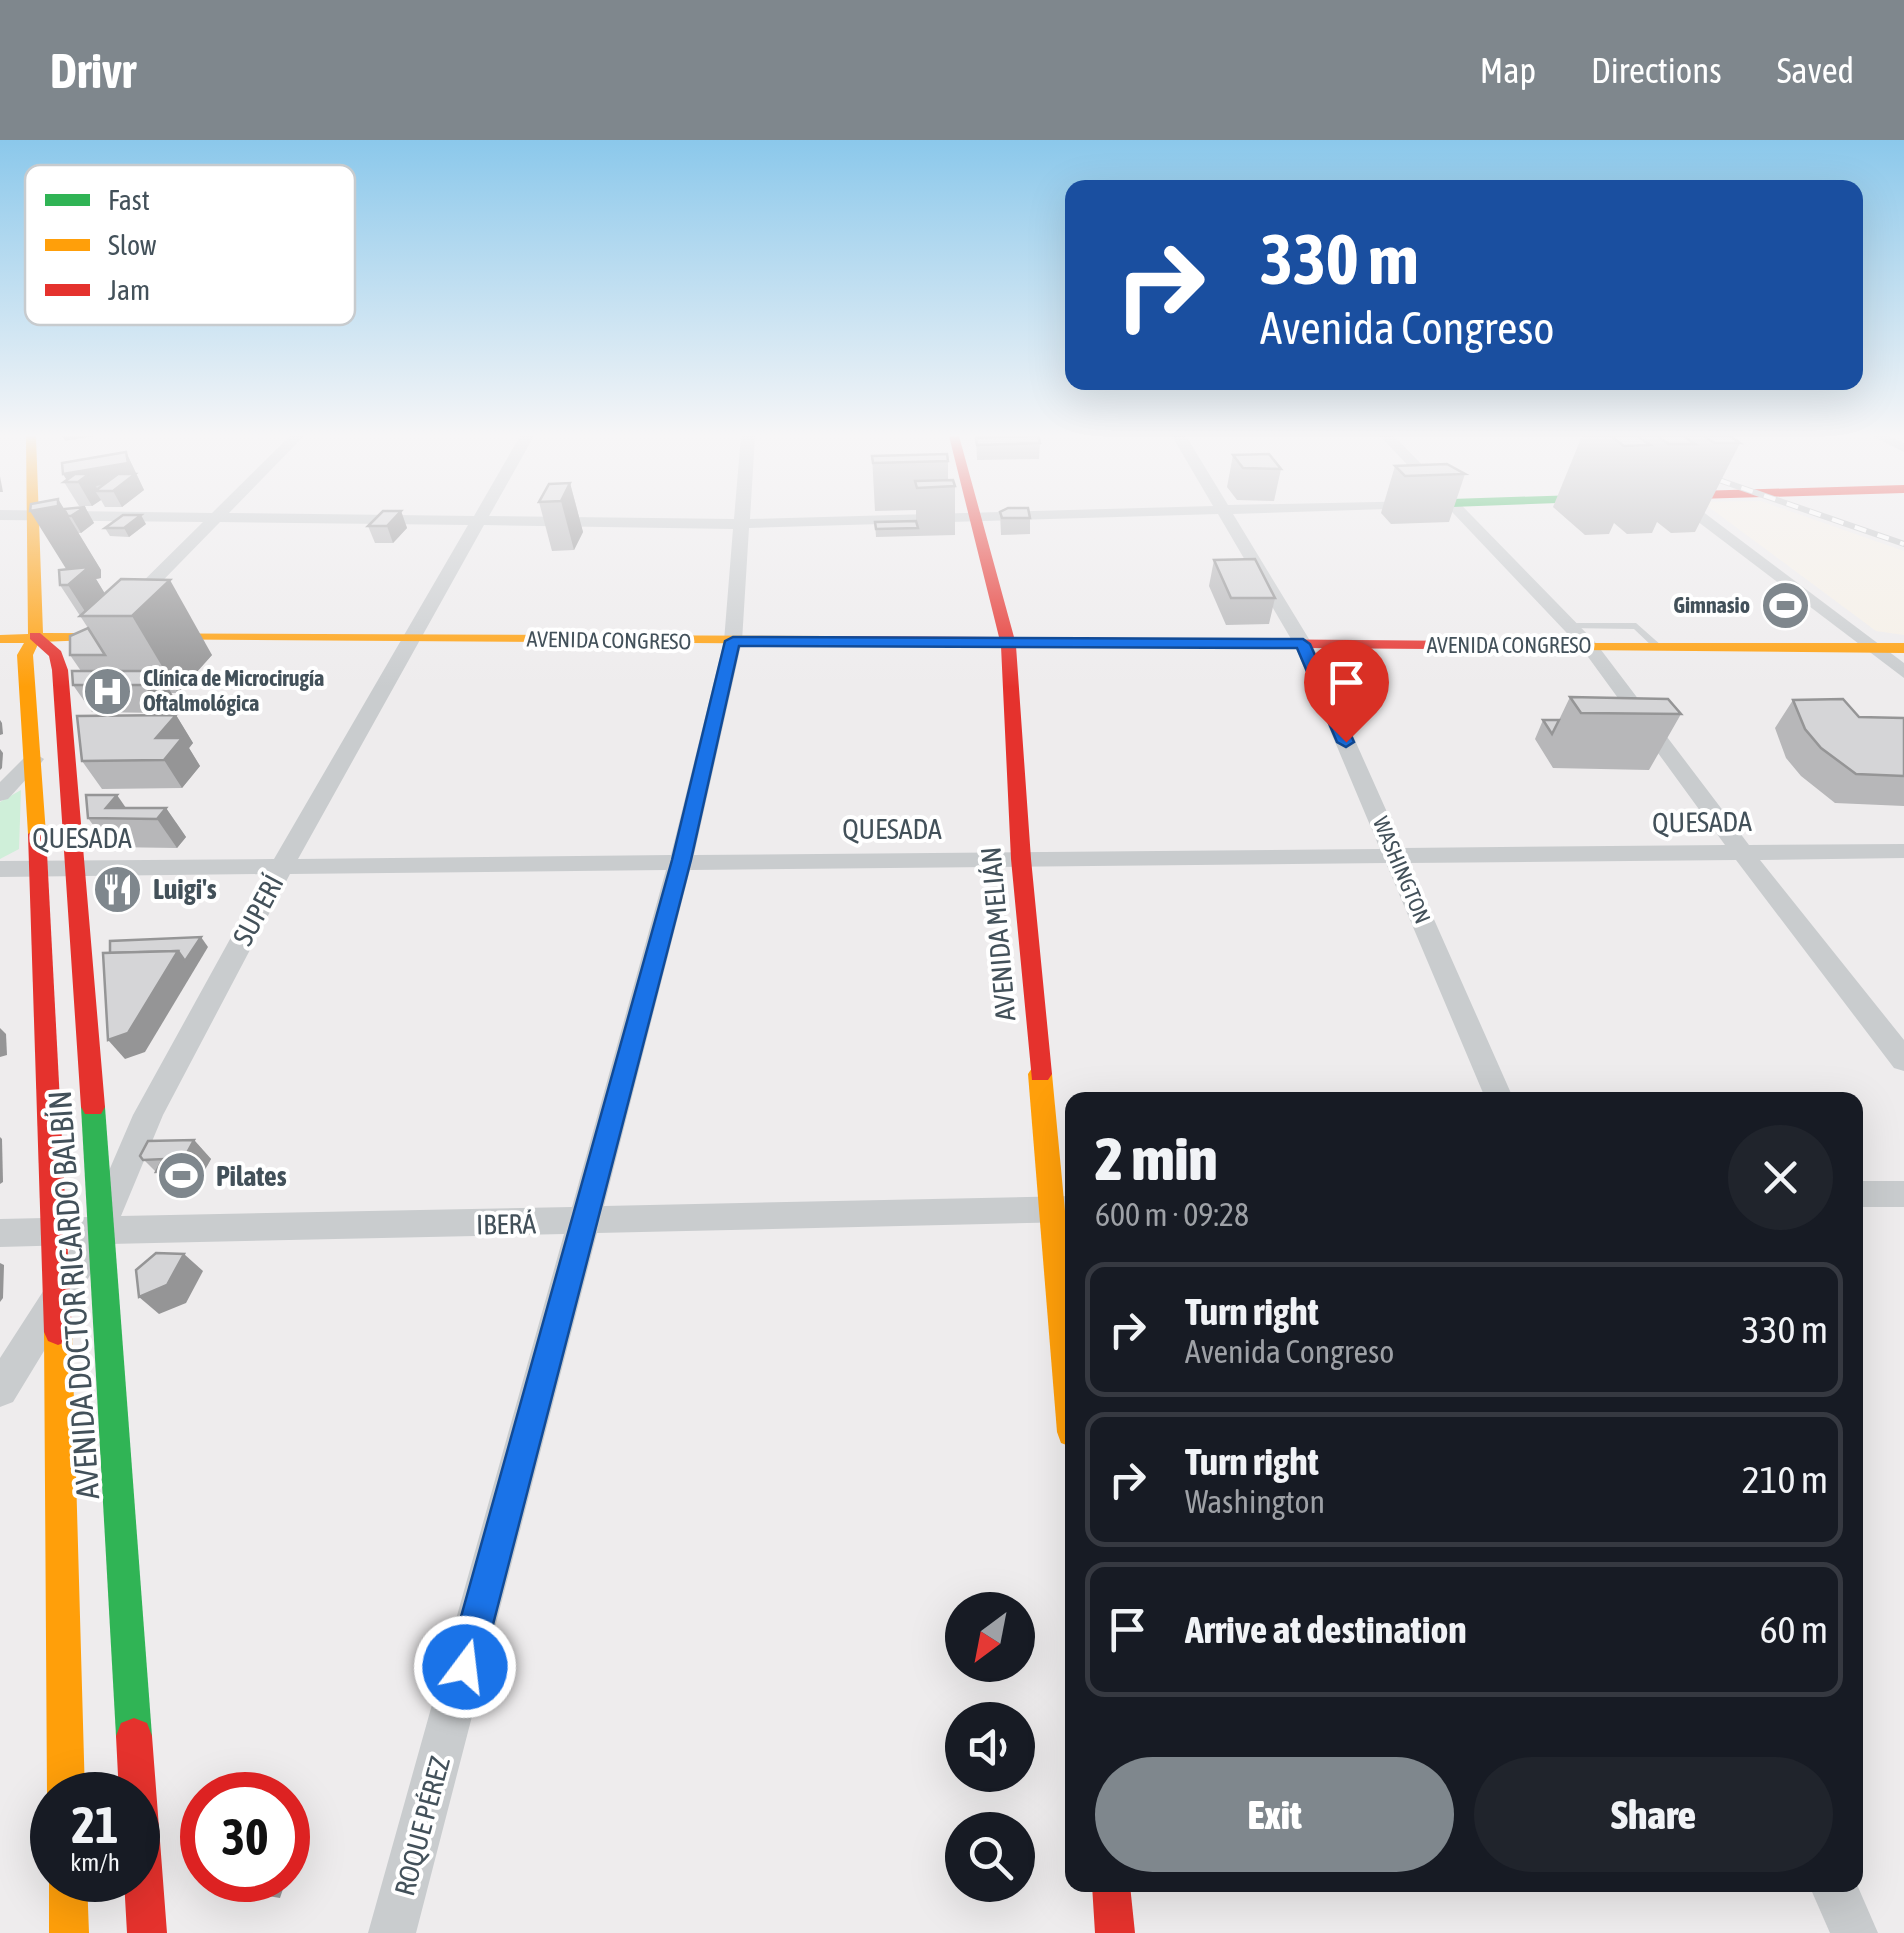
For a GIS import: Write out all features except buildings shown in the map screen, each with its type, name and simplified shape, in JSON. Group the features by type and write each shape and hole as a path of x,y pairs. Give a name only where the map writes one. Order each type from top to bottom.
{"main road":[{"name":"AVENIDA DOCTOR RICARDO BALBÍN","path":"36,520 35,636 25,655 34,759 56,1300 66,1772"},
{"name":"AVENIDA MELIÁN","path":"975,520 1008,642 1021,859 1063,1210 1065,1259"},
{"path":"35,636 56,654 89,636"},
{"name":"AVENIDA CONGRESO","path":"0,639 412,638 1904,651"},
{"name":"AVENIDA DOCTOR RICARDO BALBÍN","path":"56,654 75,867 99,1232 112,1357 146,1933"},
{"path":"1112,1892 1115,1933"},
{"path":"68,1902 69,1933"}],"street":[{"path":"89,636 113,621 214,520"},
{"path":"459,520 744,524 911,520"},
{"name":"SUPERÍ","path":"0,1390 99,1232 148,1115 282,866 480,520"},
{"name":"ROQUE PÉREZ","path":"392,1933 681,860 733,641 744,520"},
{"name":"WASHINGTON","path":"1232,520 1303,644 1497,1092"},
{"path":"1466,520 1589,646 1741,852 1904,1060"},
{"path":"1704,520 1878,648 1904,672"},
{"name":"AVENIDA CONGRESO","path":"1878,648 1904,640"},
{"path":"0,794 34,759"},
{"name":"QUESADA","path":"0,869 1904,851"},
{"path":"1863,1194 1904,1194"},
{"name":"IBERÁ","path":"0,1233 1063,1210"},
{"path":"1837,1892 1854,1933"}],"lane":[{"path":"1570,626 1636,626 1656,646"}],"shaded area":[{"path":"1726,520 1814,520 1904,551 1904,635 1876,631"}],"green space":[{"path":"21,790 19,849 0,859 0,802"}],"railway":[{"path":"1834,520 1904,544"}],"traffic: fast":[{"path":"93,1107 134,1736"}],"traffic: slow":[{"path":"34,520 37,608 35,636 25,655 37,834"},
{"path":"0,639 118,635 832,640"},
{"path":"1578,646 1904,648"},
{"path":"1040,1074 1065,1354"},
{"path":"58,1332 66,1772"},
{"path":"68,1902 69,1933"}],"traffic: jam":[{"path":"976,520 1008,642 1021,859 1040,1074"},
{"path":"35,636 56,654 60,670 93,1107"},
{"path":"832,640 1578,646"},
{"path":"37,834 58,1332"},
{"path":"134,1736 147,1933"},
{"path":"1112,1892 1115,1933"}],"place":[{"name":"Gimnasio","path":"1785,605"},
{"name":"Clínica de Microcirugía Oftalmológica","path":"108,691"},
{"name":"Luigi's","path":"118,889"},
{"name":"Pilates","path":"181,1176"}],"route":[{"path":"465,1667 596,1186 733,641 1303,644 1346,742"}]}
